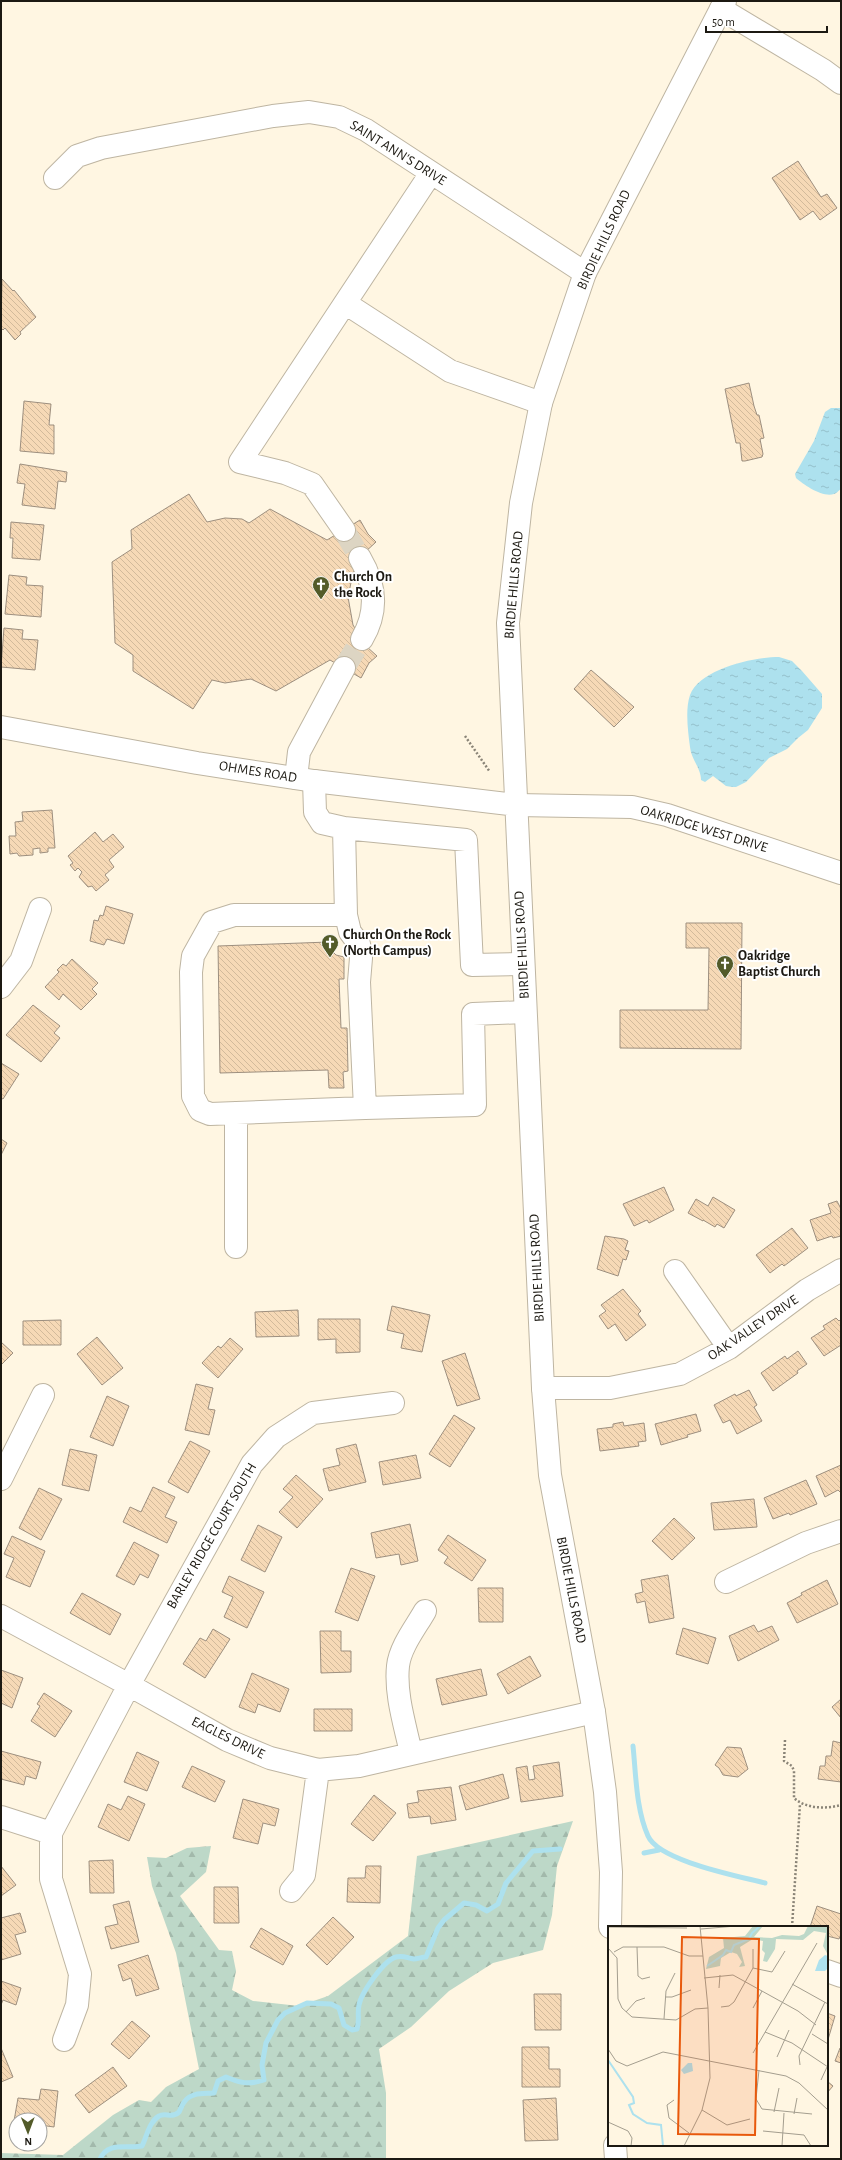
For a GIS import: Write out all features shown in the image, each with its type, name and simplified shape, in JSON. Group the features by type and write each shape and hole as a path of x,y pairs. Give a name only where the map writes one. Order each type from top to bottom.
{"street":[{"path":"723,5 841,83"},
{"name":"BIRDIE HILLS ROAD","path":"610,1926 611,1872 604,1792 594,1712 550,1475 543,1388 522,964 508,623 521,503 541,403 585,273 693,60 723,5"},
{"name":"SAINT ANN'S DRIVE","path":"55,178 78,156 101,148 273,116 309,112 339,117 366,130 585,273"},
{"path":"344,530 312,484 285,473 240,462 431,173"},
{"path":"345,303 450,371 541,403"},
{"path":"360,558 370,574 374,600 369,626 362,639"},
{"path":"344,668 300,752 305,780 315,812 322,823 344,828 466,840 472,965 522,964"},
{"name":"OHMES ROAD","path":"1,727 197,763 305,780 516,805"},
{"name":"OAKRIDGE WEST DRIVE","path":"516,805 632,807 667,815 841,873"},
{"path":"344,828 346,915 350,932 359,944 361,958 359,982 365,1108"},
{"path":"1,987 21,961 40,909"},
{"path":"346,915 234,915 212,922 202,936 193,956 190,972 193,1096 200,1110 210,1114 475,1104 473,1014 525,1012"},
{"path":"236,1113 236,1247"},
{"name":"OAK VALLEY DRIVE","path":"543,1388 610,1388 680,1374 729,1348 807,1290 841,1270"},
{"path":"675,1271 729,1348"},
{"path":"1,1479 43,1395"},
{"name":"BARLEY RIDGE COURT SOUTH","path":"51,1833 129,1685 252,1464 276,1437 313,1413 393,1403"},
{"path":"726,1582 806,1544 841,1531"},
{"path":"411,1753 399,1692 398,1665 404,1647 425,1611"},
{"name":"EAGLES DRIVE","path":"1,1616 227,1740 270,1758 318,1770 359,1766 594,1712"},
{"path":"291,1891 304,1875 318,1770"},
{"path":"1,1817 51,1833 51,1879 80,1974 77,2005 64,2040"},
{"path":"828,1971 841,1976"},
{"path":"615,2146 616,2159"}],"path":[{"path":"465,736 490,772"},
{"path":"785,1740 784,1761 792,1766 794,1798 800,1804 813,1807 841,1805"},
{"path":"792,1926 800,1804"}],"green space":[{"path":"573,1821 557,1866 552,1915 543,1950 493,1963 449,1991 411,2027 379,2049 386,2093 386,2159 1,2159 1,2153 63,2155 113,2115 139,2100 151,2102 166,2087 199,2069 176,1953 152,1886 147,1857 166,1858 187,1848 211,1846 206,1872 180,1896 219,1950 232,1951 236,1971 232,1990 253,2001 299,2006 328,1996 408,1936 417,1856"}],"water":[{"path":"831,408 841,408 841,489 835,494 830,495 819,493 809,487 796,478 795,474 814,441 825,412"},
{"path":"779,657 792,661 822,694 822,708 808,730 787,749 769,758 746,782 736,787 732,787 726,786 713,776 705,782 701,780 701,776 692,756 688,734 688,701 690,695 704,678 728,666 756,659"}],"building":[{"path":"798,161 821,197 827,194 837,208 820,220 813,211 800,220 772,178"},
{"path":"2,279 13,291 14,290 36,317 20,332 21,334 15,340 5,328 3,330 1,328"},
{"path":"749,383 754,406 757,415 759,415 764,438 760,439 763,454 762,457 742,461 740,443 736,443 725,389"},
{"path":"24,401 51,404 49,425 54,425 54,454 20,451"},
{"path":"20,464 67,472 66,482 58,481 55,509 22,505 25,484 17,483"},
{"path":"189,494 207,522 225,518 242,519 249,523 270,509 327,540 360,520 368,534 376,542 363,554 353,573 348,597 353,625 366,646 377,656 369,663 361,678 330,660 276,691 251,679 225,683 212,680 193,709 133,671 133,655 115,643 112,562 132,549 131,530"},
{"path":"11,522 44,525 40,560 12,558 13,538 10,538"},
{"path":"9,575 27,577 26,585 43,586 41,617 5,614"},
{"path":"4,628 23,630 22,639 38,640 35,670 1,667"},
{"path":"591,670 634,707 614,727 574,689"},
{"path":"52,810 55,848 48,848 48,852 40,853 40,848 33,849 33,855 19,856 17,853 10,854 9,836 16,836 15,822 23,821 22,812"},
{"path":"95,832 103,842 113,834 124,847 109,860 114,867 105,875 109,880 96,891 92,886 88,887 79,877 82,872 78,868 75,871 70,865 73,863 68,856"},
{"path":"106,906 133,914 124,944 107,939 104,945 90,941 94,920 98,921 100,915 103,916"},
{"name":"Oakridge Baptist Church","path":"686,923 742,923 741,1049 620,1048 620,1010 708,1010 709,948 686,948"},
{"path":"329,942 330,949 336,955 344,957 344,979 339,979 341,1028 347,1028 348,1071 343,1072 344,1088 329,1088 328,1070 220,1073 218,946"},
{"path":"72,959 98,983 92,989 97,994 81,1010 63,994 59,1000 45,987 59,972 57,970 63,964 66,966"},
{"path":"33,1005 60,1026 54,1033 60,1038 41,1062 6,1035"},
{"path":"1,1063 19,1074 3,1099 1,1098"},
{"path":"1,1139 7,1143 1,1155"},
{"path":"664,1187 674,1210 649,1223 647,1220 634,1226 623,1204"},
{"path":"713,1197 735,1210 724,1228 717,1224 715,1227 688,1213 696,1199 708,1206"},
{"path":"837,1201 841,1209 841,1236 833,1238 832,1236 817,1241 810,1220 831,1213 828,1204"},
{"path":"792,1228 808,1248 784,1266 782,1264 770,1273 756,1255"},
{"path":"605,1236 628,1241 625,1250 629,1251 626,1260 623,1259 618,1276 597,1269"},
{"path":"623,1289 641,1311 638,1314 646,1325 626,1341 615,1324 608,1329 599,1316 606,1311 601,1305"},
{"path":"392,1306 430,1315 422,1352 401,1348 404,1334 387,1330"},
{"path":"298,1310 299,1336 256,1337 255,1312"},
{"path":"836,1318 839,1321 841,1319 841,1345 824,1356 811,1338 825,1329 823,1326"},
{"path":"318,1319 360,1319 360,1352 336,1353 336,1339 318,1340"},
{"path":"61,1320 61,1345 23,1345 23,1321"},
{"path":"97,1337 123,1368 102,1385 77,1354"},
{"path":"230,1338 243,1349 218,1378 202,1363 218,1346 221,1348"},
{"path":"1,1342 13,1353 1,1365"},
{"path":"798,1351 807,1364 797,1371 798,1373 773,1391 761,1373 785,1356 787,1359"},
{"path":"465,1353 480,1399 457,1406 442,1361"},
{"path":"196,1384 213,1388 208,1409 215,1410 209,1435 185,1430"},
{"path":"749,1390 757,1405 754,1407 762,1421 737,1434 730,1420 723,1423 714,1405 735,1394 736,1396"},
{"path":"107,1396 129,1406 113,1446 90,1437"},
{"path":"696,1414 701,1431 687,1435 688,1437 661,1445 655,1424"},
{"path":"454,1415 475,1428 450,1467 429,1454"},
{"path":"623,1422 624,1426 644,1423 646,1441 638,1442 639,1446 600,1451 597,1429 613,1427 613,1424"},
{"path":"190,1441 210,1451 188,1493 168,1482"},
{"path":"356,1444 366,1482 329,1491 323,1469 340,1465 336,1449"},
{"path":"70,1449 97,1455 89,1491 62,1485"},
{"path":"416,1455 421,1478 383,1485 379,1462"},
{"path":"841,1465 841,1493 838,1490 825,1497 816,1476"},
{"path":"296,1475 323,1499 297,1528 279,1512 293,1497 283,1489"},
{"path":"806,1480 817,1504 790,1515 789,1513 773,1519 764,1498"},
{"path":"153,1487 175,1497 165,1517 177,1522 167,1543 123,1522 130,1507 141,1512"},
{"path":"39,1488 62,1499 41,1540 19,1528"},
{"path":"754,1499 757,1527 714,1530 711,1503"},
{"path":"674,1518 695,1538 672,1560 652,1541"},
{"path":"410,1524 418,1561 401,1565 399,1554 376,1558 371,1533"},
{"path":"258,1525 282,1537 265,1572 241,1560"},
{"path":"448,1535 486,1560 472,1581 444,1563 448,1557 438,1550"},
{"path":"12,1536 45,1551 30,1587 6,1577 14,1558 4,1554"},
{"path":"134,1542 159,1555 148,1578 140,1574 134,1585 116,1576"},
{"path":"351,1568 375,1576 358,1621 335,1612"},
{"path":"668,1575 674,1618 649,1623 645,1601 637,1603 635,1594 643,1592 641,1580"},
{"path":"229,1576 264,1592 247,1628 224,1617 233,1597 222,1592"},
{"path":"827,1580 838,1604 797,1623 787,1603 802,1595 801,1593"},
{"path":"478,1588 503,1588 503,1622 479,1622"},
{"path":"82,1593 121,1614 110,1635 70,1613"},
{"path":"754,1625 758,1632 772,1626 779,1640 738,1661 729,1636"},
{"path":"683,1628 716,1638 708,1664 676,1654"},
{"path":"213,1629 230,1639 205,1678 183,1664 200,1638 206,1641"},
{"path":"320,1631 341,1631 341,1651 351,1651 351,1672 321,1673"},
{"path":"530,1656 541,1676 508,1694 497,1674"},
{"path":"481,1669 487,1695 442,1705 436,1679"},
{"path":"1,1670 23,1678 12,1708 1,1703"},
{"path":"252,1673 289,1689 280,1712 258,1704 255,1713 239,1707"},
{"path":"44,1693 72,1711 55,1737 31,1721 40,1706 37,1704"},
{"path":"841,1699 841,1718 832,1707"},
{"path":"314,1709 352,1709 352,1731 314,1731"},
{"path":"833,1741 841,1743 841,1782 818,1779 820,1766 825,1766 826,1756 831,1756"},
{"path":"727,1747 741,1748 748,1769 738,1777 723,1775 719,1768 715,1765"},
{"path":"1,1751 41,1762 36,1779 26,1776 24,1785 1,1779"},
{"path":"137,1752 159,1762 147,1791 124,1782"},
{"path":"559,1762 563,1796 521,1802 516,1768 527,1766 529,1780 535,1779 533,1766"},
{"path":"192,1766 225,1781 215,1802 182,1787"},
{"path":"503,1774 509,1798 466,1810 459,1786"},
{"path":"451,1787 456,1820 431,1824 430,1816 409,1818 407,1804 419,1802 417,1791"},
{"path":"374,1795 396,1813 373,1841 351,1824"},
{"path":"128,1796 145,1804 129,1841 98,1827 108,1804 121,1810"},
{"path":"243,1799 279,1809 275,1826 263,1823 258,1844 233,1838"},
{"path":"113,1860 114,1893 90,1893 89,1861"},
{"path":"1,1866 16,1885 1,1896"},
{"path":"366,1866 381,1866 380,1903 347,1902 348,1878 365,1878"},
{"path":"214,1887 238,1887 239,1923 214,1923"},
{"path":"129,1901 139,1942 111,1949 105,1927 118,1924 113,1905"},
{"path":"817,1906 841,1914 841,1934 839,1939 828,1936 828,1926 810,1926"},
{"path":"20,1913 26,1932 15,1935 21,1954 1,1960 1,1918"},
{"path":"333,1917 354,1937 327,1965 306,1945"},
{"path":"261,1928 293,1946 283,1965 250,1947"},
{"path":"148,1955 159,1989 136,1996 131,1978 123,1981 118,1965"},
{"path":"1,1981 21,1988 16,2005 3,2000 1,2005"},
{"path":"534,1994 561,1994 561,2030 535,2030"},
{"path":"828,2013 835,2016 828,2040"},
{"path":"132,2021 150,2036 129,2059 111,2044"},
{"path":"522,2047 549,2047 549,2069 560,2069 560,2087 522,2087"},
{"path":"1,2048 13,2077 1,2082"},
{"path":"840,2048 841,2049 841,2063 835,2061"},
{"path":"113,2067 127,2086 89,2113 75,2095"},
{"path":"828,2082 833,2086 828,2092"},
{"path":"41,2089 58,2091 54,2127 48,2126 48,2112 16,2112 18,2098 39,2100"},
{"path":"556,2098 558,2140 525,2141 523,2100"}],"waterway":[{"path":"633,1746 637,1792 641,1815 648,1836 655,1845 667,1853 700,1866 765,1883"},
{"path":"100,2159 103,2153 113,2148 142,2146 151,2125 159,2116 177,2114 184,2102 191,2096 214,2093 218,2081 226,2077 245,2083 264,2080 262,2065 266,2043 278,2020 285,2013 307,2003 331,2004 339,2008 344,2025 352,2030 357,2029 358,2008 364,1993 368,1985 385,1964 398,1956 414,1959 426,1957 438,1928 444,1920 464,1903 476,1905 487,1911 498,1904 506,1883 533,1851 560,1849"},
{"path":"644,1853 659,1850"}],"tunnel":[{"path":"344,530 360,558"},
{"path":"344,668 362,639"}],"place":[{"name":"Church On the Rock","path":"321,600"},
{"name":"Church On the Rock (North Campus)","path":"330,958"},
{"name":"Oakridge Baptist Church","path":"725,979"}]}
